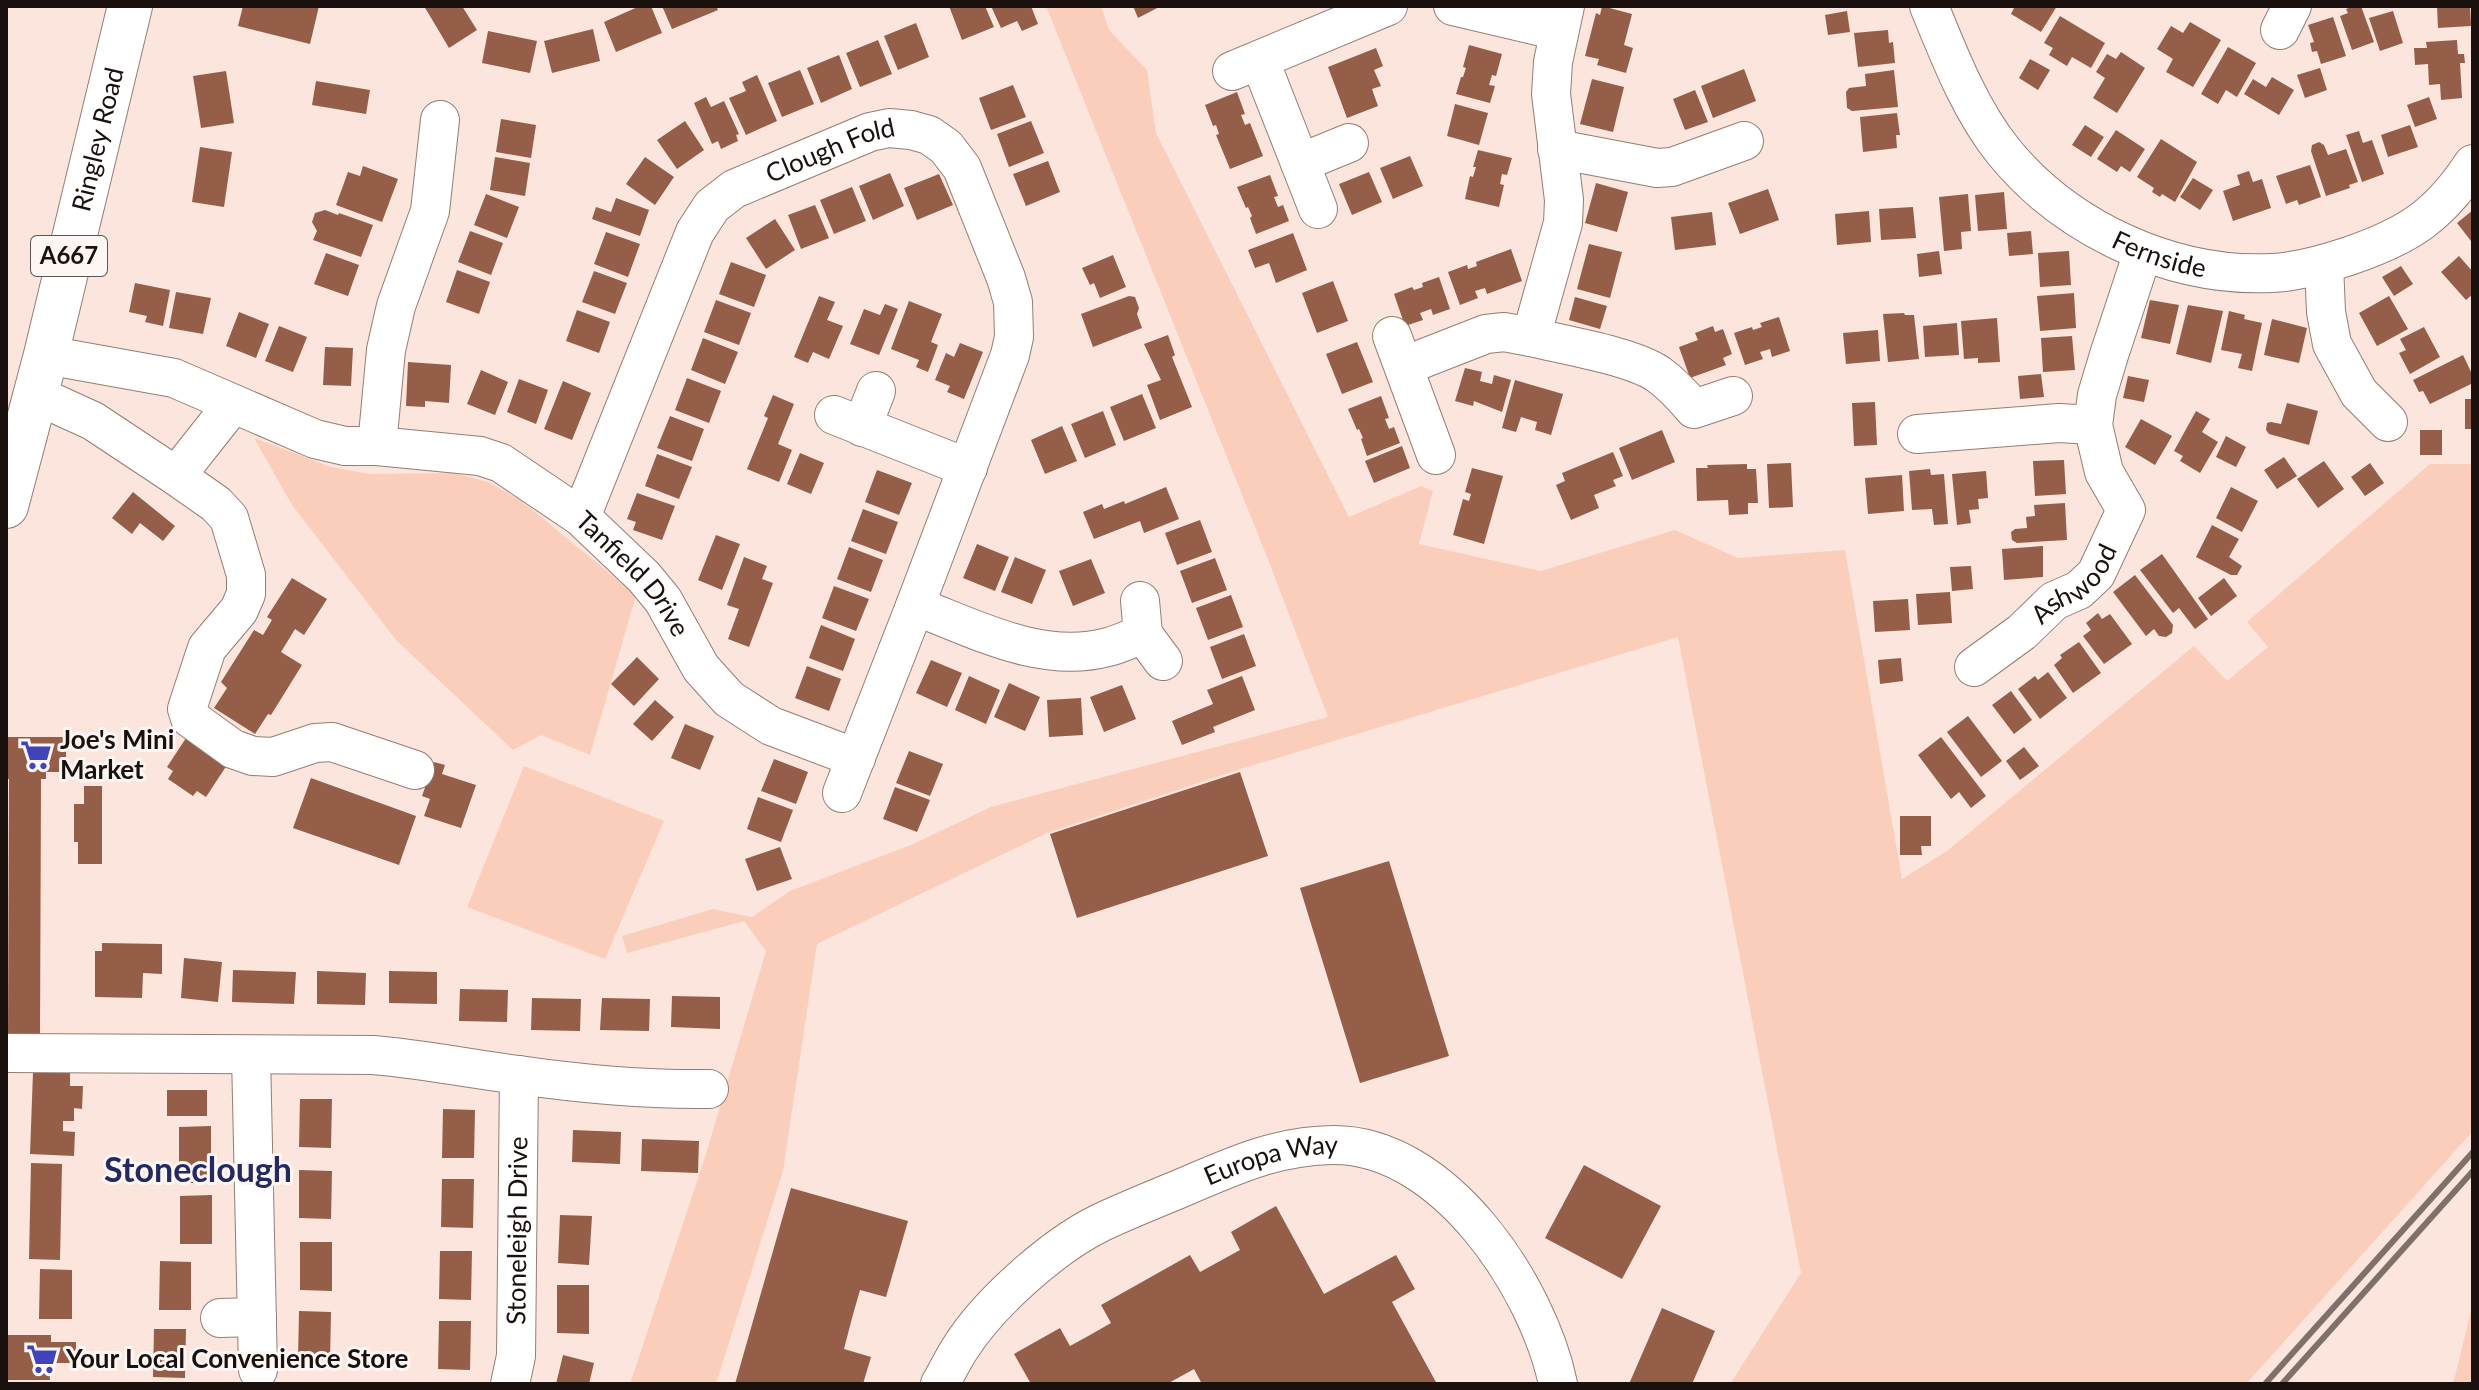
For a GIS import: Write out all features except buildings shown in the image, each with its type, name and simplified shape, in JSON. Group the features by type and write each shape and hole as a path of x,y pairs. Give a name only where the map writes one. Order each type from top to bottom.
{"main road":[{"name":"Ringley Road","path":"6,506 41,375 130,6"}],"street":[{"path":"1318,209 1300,163 1246,66 1388,6"},
{"path":"1453,6 1562,18 1553,62 1551,94 1564,200 1563,223 1531,337"},
{"name":"Fernside","path":"1929,6 1961,83 2003,151 2040,189 2091,226 2143,252 2191,266 2273,273 2324,264 2379,246 2423,223 2455,192 2473,164"},
{"path":"377,446 386,350 396,306 430,211 440,120"},
{"name":"Clough Fold","path":"581,517 695,232 712,206 734,189 870,132 889,128 911,130 929,135 946,147 962,168 1006,278 1013,302 1014,337 968,468 842,793"},
{"path":"1557,149 1657,168 1709,170 1744,141"},
{"path":"1300,163 1349,143"},
{"name":"Ashwood","path":"1974,667 1997,634 2022,632 2054,601 2079,590 2096,574 2143,508 2104,472 2093,425 2097,395 2143,252"},
{"path":"2324,264 2326,312 2348,404 2388,422"},
{"path":"1436,455 1398,351 1504,332 1594,352 1655,372 1675,388 1699,424 1733,396"},
{"name":"Tanfield Drive","path":"41,375 174,378 315,439 345,446 480,456 501,463 581,517 644,577 663,600 701,668 729,699 771,726 856,758"},
{"path":"41,375 93,421 216,504 229,518 246,575 246,594 239,610 207,648 187,709 190,718 233,749 253,756 273,757 315,743 332,742 415,770"},
{"path":"876,391 848,421 968,468"},
{"path":"176,476 233,404"},
{"path":"1917,434 2059,423 2093,425"},
{"path":"915,606 1024,646 1050,651 1081,652 1109,647 1149,632"},
{"path":"6,1053 373,1055 635,1088 709,1089"},
{"path":"251,1055 238,1318 258,1370"},
{"name":"Stoneleigh Drive","path":"510,1384 516,1356 519,1075"},
{"name":"Europa Way","path":"940,1384 962,1346 1002,1298 1055,1251 1097,1224 1255,1157 1296,1148 1336,1145 1379,1153 1429,1178 1470,1215 1534,1310 1553,1359 1558,1384"}],"shaded area":[{"path":"1046,6 1101,6 1109,30 1147,70 1156,133 1349,517 1421,486 1433,491 1419,544 1541,571 1675,530 1738,558 1845,550 1902,879 1947,851 2194,646 2227,681 2268,647 2247,622 2430,464 2473,464 2473,1131 2246,1384 1730,1384 1801,1273 1678,637 1244,768 1047,833 817,944 783,1171 716,1384 630,1384 706,1154 766,951 744,921 627,953 622,936 713,909 752,917 790,891 911,845 991,807 1328,717"},
{"path":"254,438 331,467 369,474 454,473 488,482 519,499 636,595 590,755 541,735 513,750 396,640 292,505"},
{"path":"524,766 664,821 605,959 467,907"},
{"path":"2473,1303 2473,1384 2451,1384 2454,1380"}],"railway":[{"path":"2265,1384 2473,1152"},
{"path":"2282,1384 2473,1171"}],"place":[{"name":"Joe's Mini Market","path":"36,755"},
{"name":"Your Local Convenience Store","path":"42,1359"}],"district":[{"name":"Stoneclough","path":"198,1170"}]}
